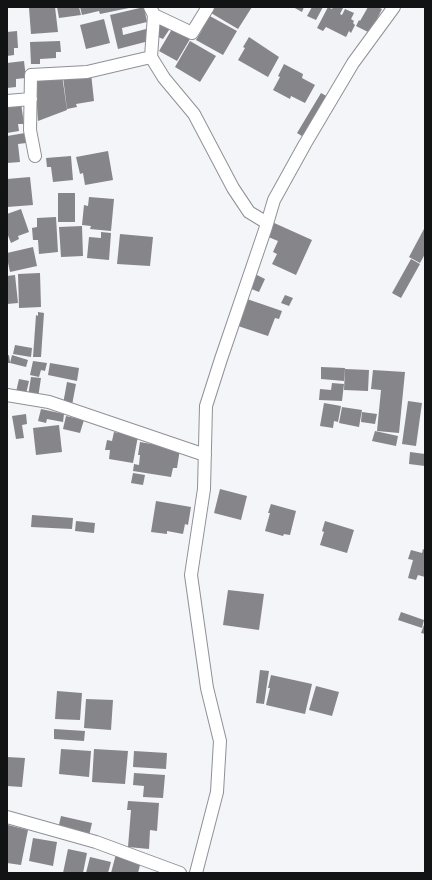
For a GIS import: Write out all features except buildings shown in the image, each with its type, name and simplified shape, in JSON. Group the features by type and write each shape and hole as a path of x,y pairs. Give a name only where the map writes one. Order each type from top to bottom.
{"street":[{"path":"208,7 192,33 152,11 150,57 164,78 194,114 233,188 249,212 267,223"},
{"path":"196,873 217,792 220,741 207,688 191,575 204,488 206,406 274,200 353,63 394,7"},
{"path":"35,156 30,130 31,75 87,72 150,57"},
{"path":"7,101 31,99"},
{"path":"7,396 49,402 205,455"},
{"path":"7,817 96,842 180,873"}]}
